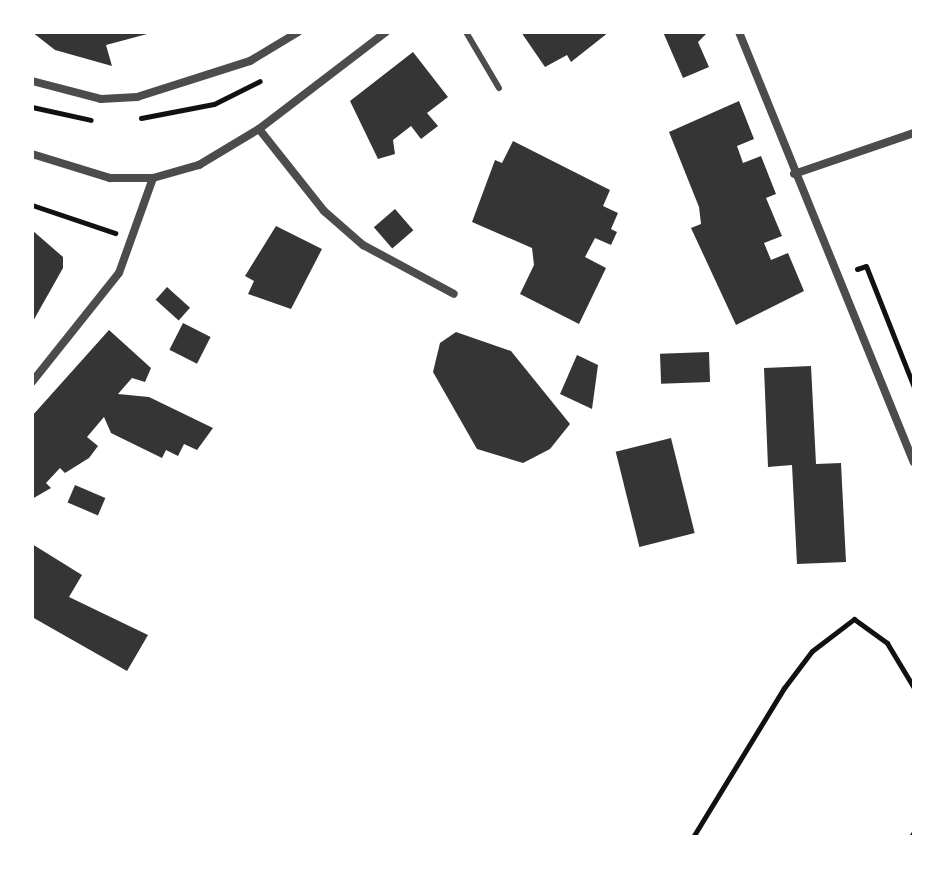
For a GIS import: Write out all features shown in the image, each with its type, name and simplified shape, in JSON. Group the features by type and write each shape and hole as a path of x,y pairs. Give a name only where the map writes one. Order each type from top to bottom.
{"street":[{"path":"32,81 101,99 137,97 250,61 298,32"},
{"path":"32,154 86,174 153,178 199,165 259,129 386,32"},
{"path":"739,32 794,174 914,462"},
{"path":"259,129 324,211 363,245 454,294"},
{"path":"794,174 914,133"},
{"path":"32,382 97,308 135,240 153,178"}],"lane":[{"path":"466,32 499,88"}],"path":[{"path":"32,205 135,240"},
{"path":"836,275 866,266 914,387"},
{"path":"693,837 784,688 812,651 854,619 887,643 914,688"}],"building":[{"path":"32,32 151,33 106,45 112,66 55,50"},
{"path":"521,32 609,32 571,62 567,55 545,67"},
{"path":"663,32 708,32 698,42 709,67 683,78"},
{"path":"413,52 448,97 427,113 438,126 421,139 411,126 393,140 395,154 378,159 350,101"},
{"path":"739,101 754,139 737,146 743,163 761,156 776,194 766,198 782,236 764,243 771,260 788,253 804,291 736,325 691,228 701,224 699,207 669,132"},
{"path":"513,141 610,190 603,206 618,213 611,229 617,232 611,245 595,238 585,257 606,268 579,324 520,294 534,265 532,248 472,222 495,160 502,163"},
{"path":"395,209 413,230 392,249 374,227"},
{"path":"276,226 322,249 291,309 248,294 254,281 245,276"},
{"path":"32,230 63,257 63,268 32,323"},
{"path":"167,287 190,308 179,320 156,300"},
{"path":"183,323 211,337 197,364 169,350"},
{"path":"109,330 151,368 145,382 132,378 118,394 149,397 213,428 197,450 184,444 178,456 166,450 162,458 111,433 104,417 87,437 98,446 89,458 65,473 60,468 46,483 51,488 32,499 32,416"},
{"path":"456,332 511,351 570,424 550,449 523,463 477,449 433,372 440,343"},
{"path":"709,352 710,382 661,384 660,354"},
{"path":"577,355 598,365 592,409 560,394"},
{"path":"811,366 816,464 841,463 846,562 797,564 792,465 768,467 764,368"},
{"path":"671,438 695,533 639,547 616,452"},
{"path":"75,485 105,498 98,515 68,502"},
{"path":"32,544 82,575 69,597 148,635 127,671 32,617"}]}
